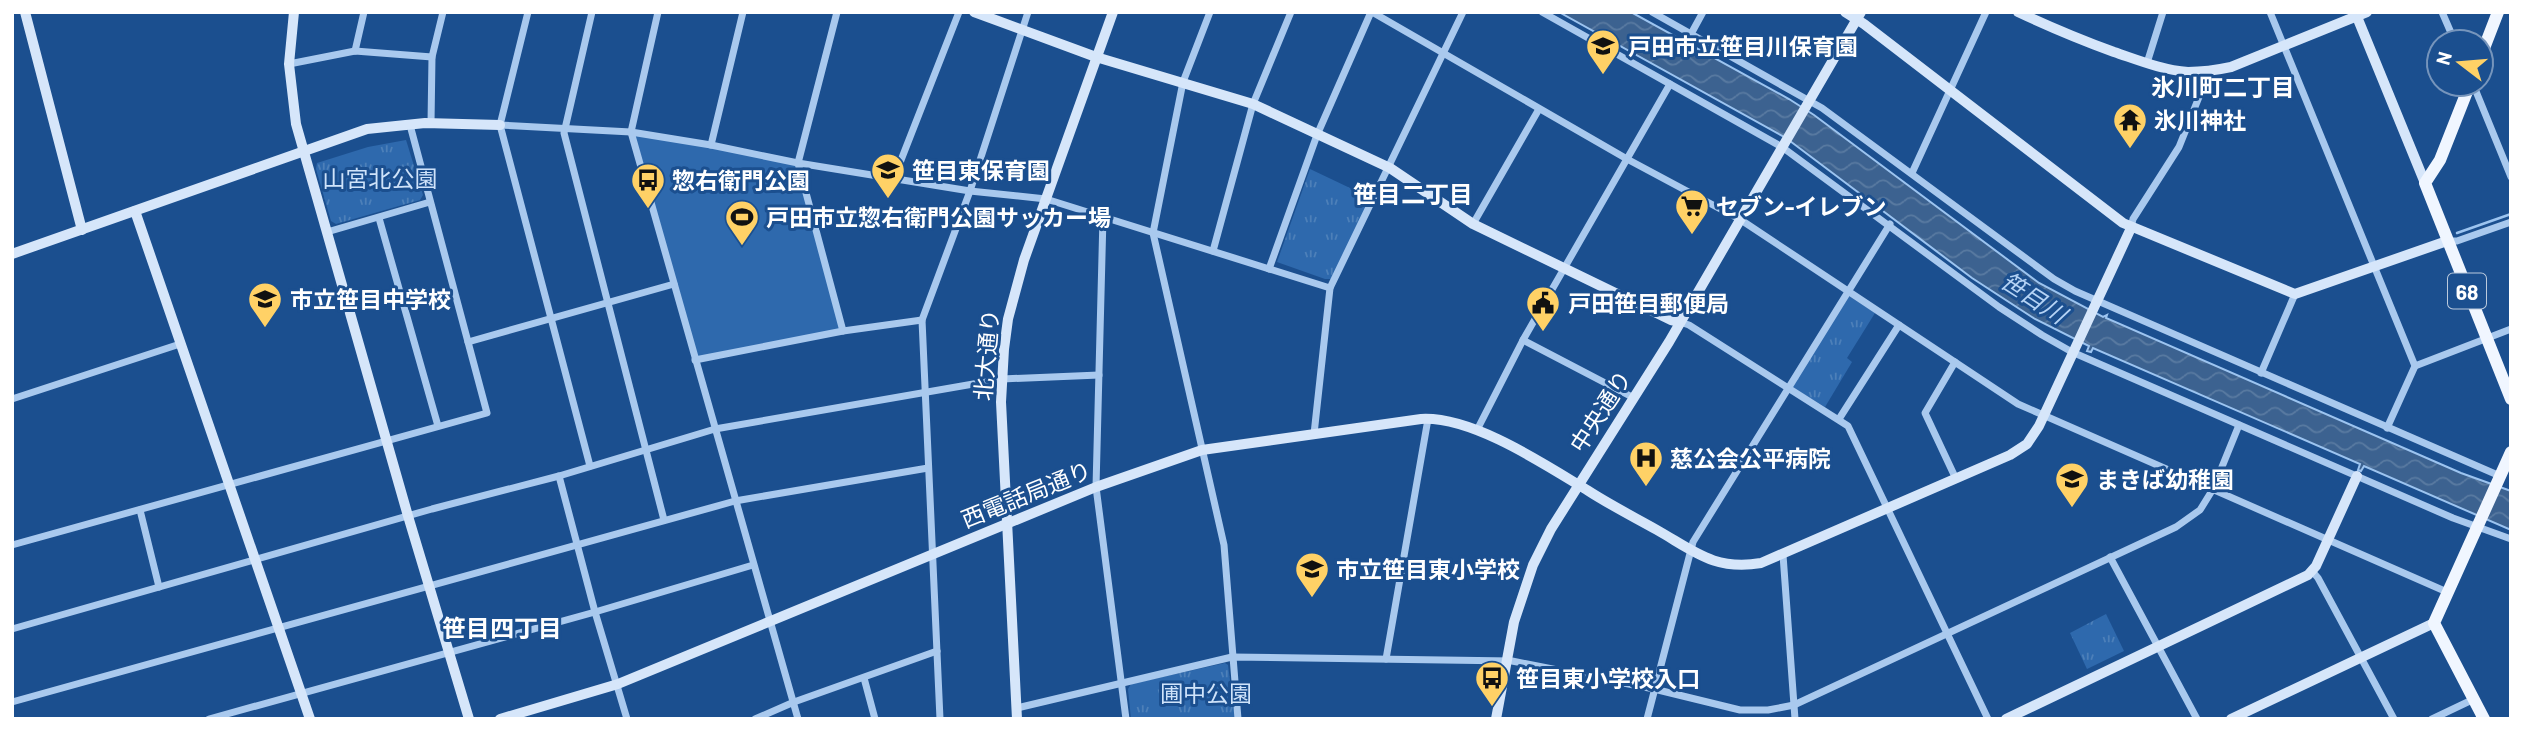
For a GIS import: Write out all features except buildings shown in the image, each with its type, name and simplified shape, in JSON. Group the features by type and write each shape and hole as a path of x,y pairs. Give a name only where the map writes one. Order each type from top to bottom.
{"main road":[{"path":"2425,183 2440,160 2465,98"},
{"name":"68","path":"2425,183 2511,399"},
{"path":"2484,719 2434,623 2509,458"}],"street":[{"path":"25,12 82,230"},
{"path":"295,12 289,64 292,97 304,150 428,587 469,719"},
{"path":"355,51 364,12"},
{"path":"430,123 432,57 443,12"},
{"path":"528,12 499,125 590,466"},
{"path":"592,12 564,128 664,520"},
{"path":"658,12 631,132 798,719"},
{"path":"711,145 743,12"},
{"path":"837,12 798,163 843,331"},
{"path":"894,178 959,12"},
{"path":"974,12 1096,57 1253,104 1390,169 1473,224 1671,320 1689,325 1839,419 1848,426 1988,719"},
{"path":"940,719 922,320 970,191 1028,12"},
{"name":"北大通り","path":"1017,713 1002,379 1008,319 1015,289 1113,12"},
{"path":"1209,12 1183,82 1153,233 1224,545 1238,719"},
{"path":"1213,251 1253,104 1291,12"},
{"path":"1269,269 1317,135 1372,12 1627,159 1741,220 2018,404 2447,592"},
{"path":"1314,434 1330,288 1390,169 1463,12"},
{"path":"1542,12 1783,145 1999,307 2073,350 2452,518 2478,523 2511,538"},
{"path":"1652,12 1809,102 1912,173 2054,279 2095,303 2387,428 2498,479"},
{"path":"1690,34 1703,12"},
{"path":"1845,12 1859,16 1951,91 2131,228 2295,294 2447,241 2457,241 2511,222"},
{"path":"1912,173 1986,12"},
{"path":"2018,12 2060,32 2147,63 2176,70 2208,72 2231,68 2360,14 2425,183"},
{"path":"2147,63 2163,12"},
{"path":"2270,12 2415,366"},
{"path":"1809,102 1859,16"},
{"path":"289,64 355,51 432,57"},
{"path":"2131,228 2133,219 2179,147 2208,72"},
{"path":"1477,430 1523,340 1670,84"},
{"path":"2477,98 2511,177"},
{"name":"中央通り","path":"1496,719 1514,622 1533,565 1551,529 1680,322 1809,102"},
{"path":"1473,224 1539,109"},
{"path":"12,254 367,129 430,123 631,132 798,163 970,191 1046,200 1330,288"},
{"path":"12,545 487,413 410,125"},
{"path":"327,232 430,202"},
{"path":"135,211 310,719"},
{"path":"1103,217 1096,487 1126,719"},
{"path":"379,218 439,426"},
{"path":"1647,719 1689,550 1889,224"},
{"name":"西電話局通り","path":"500,719 618,684 1096,487 1202,450 1428,419 1477,430 1578,484 1708,560 1740,566 1761,563 2019,450 2034,436 2131,228"},
{"path":"468,342 674,284"},
{"path":"2261,373 2295,294"},
{"path":"695,360 843,331 922,320"},
{"path":"1839,419 1899,326"},
{"path":"2387,428 2415,366 2511,329"},
{"path":"1523,340 1634,398"},
{"path":"12,400 180,344"},
{"path":"1955,362 1925,414 1956,479"},
{"path":"12,629 254,559 559,476 715,429 1002,379 1099,375"},
{"path":"1387,659 1428,419"},
{"path":"1017,713 1123,683 1232,657 1505,661 1654,689 1740,710 1768,710 1794,705 2176,527 2200,510 2213,489 2239,425"},
{"path":"12,702 735,501 928,468"},
{"path":"559,476 627,719"},
{"path":"2006,719 2312,571 2357,477"},
{"path":"140,510 159,587"},
{"path":"1783,555 1795,719"},
{"path":"2110,558 2197,719"},
{"path":"209,719 595,612 753,565"},
{"path":"2312,571 2394,719"},
{"path":"2231,719 2434,623"},
{"path":"755,719 794,702 937,652"},
{"path":"864,678 876,719"},
{"path":"2432,719 2474,699"}],"green space":[{"name":"戸田市立惣右衛門公園サッカー場","path":"631,132 798,163 843,331 695,360"},
{"name":"山宮北公園","path":"406,140 423,195 420,200 336,224 331,221 316,169 317,163 368,147"},
{"path":"1310,169 1371,198 1331,279 1277,262"},
{"path":"1849,296 1875,313 1847,358 1852,362 1825,407 1792,387"},
{"path":"2106,614 2124,651 2087,669 2070,633"},
{"name":"圃中公園","path":"1225,663 1228,665 1235,719 1131,719 1128,689 1131,684"}],"water":[{"name":"笹目川","path":"1559,12 1631,12 1814,115 2039,283 2103,317 2107,315 2106,318 2461,473 2511,491 2511,530 2364,466 2361,471 2358,470 2360,464 2093,348 2091,352 2087,351 2089,346 2035,319 1972,278 1786,138"}],"waterway":[{"path":"2457,233 2511,214"}],"place":[{"name":"戸田市立笹目川保育園","path":"1603,76"},
{"name":"氷川神社","path":"2130,150"},
{"name":"笹目東保育園","path":"888,200"},
{"name":"惣右衛門公園","path":"648,210"},
{"name":"セブン-イレブン","path":"1692,236"},
{"name":"戸田市立惣右衛門公園サッカー場","path":"742,247"},
{"name":"市立笹目中学校","path":"265,329"},
{"name":"戸田笹目郵便局","path":"1543,333"},
{"name":"慈公会公平病院","path":"1646,488"},
{"name":"まきば幼稚園","path":"2072,509"},
{"name":"市立笹目東小学校","path":"1312,599"},
{"name":"笹目東小学校入口","path":"1492,708"}],"district":[{"name":"氷川町二丁目","path":"2223,86"},
{"name":"笹目二丁目","path":"1413,193"},
{"name":"笹目四丁目","path":"502,627"}]}
